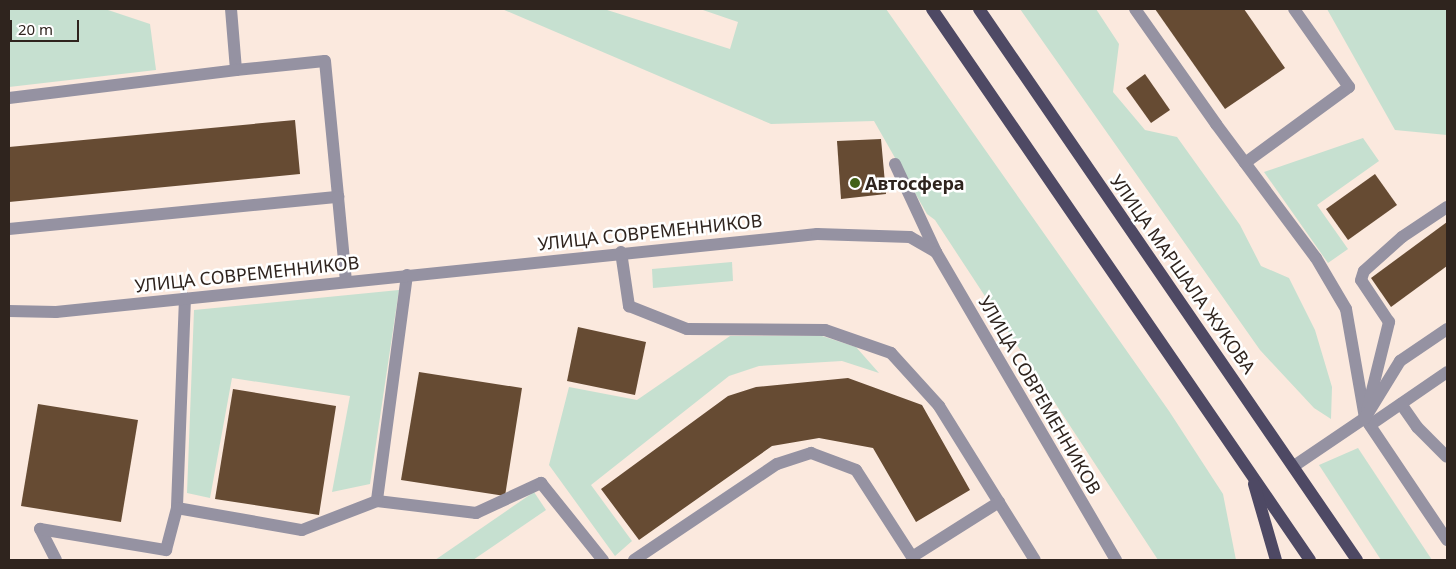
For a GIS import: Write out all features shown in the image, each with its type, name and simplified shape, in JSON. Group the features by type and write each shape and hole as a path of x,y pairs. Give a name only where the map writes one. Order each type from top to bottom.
{"main road":[{"path":"932,9 1310,560"},
{"name":"УЛИЦА МАРШАЛА ЖУКОВА","path":"979,9 1357,560"},
{"path":"1248,467 1276,560"}],"street":[{"path":"231,9 236,70"},
{"path":"1135,9 1316,258 1346,309 1368,421 1447,540"},
{"path":"1246,162 1349,87 1294,9"},
{"path":"9,98 325,61 346,282"},
{"path":"895,164 936,252"},
{"path":"9,229 338,197"},
{"path":"1368,421 1389,322 1361,280 1364,272 1402,237 1447,207"},
{"name":"УЛИЦА СОВРЕМЕННИКОВ","path":"9,311 56,312 622,252 817,234 872,234 910,237 936,252 1116,560"},
{"path":"622,252 629,306 687,329 825,330 891,353 939,406 1035,560"},
{"path":"376,501 407,275"},
{"path":"56,560 40,529 166,550 177,508 185,298"},
{"path":"1368,421 1400,361 1447,329"},
{"path":"1294,466 1368,421 1401,404 1447,372"},
{"path":"1401,404 1417,426 1447,457"},
{"path":"634,560 777,464 811,452 856,470 912,557 999,502"},
{"path":"177,508 302,530 376,501 476,513 541,483 603,560"}],"green space":[{"path":"9,9 105,9 150,24 156,70 9,87"},
{"path":"502,9 604,9 730,49 738,22 700,9 886,9 1169,411 1223,494 1236,560 1158,560 935,220 927,214 874,121 771,124"},
{"path":"1020,9 1096,9 1119,44 1113,92 1145,130 1177,137 1240,225 1261,266 1289,278 1315,330 1332,387 1331,419 1314,408 1260,350"},
{"path":"1327,9 1447,9 1447,135 1395,130"},
{"path":"1363,138 1379,161 1317,205 1348,249 1328,263 1264,172"},
{"path":"732,262 733,281 653,288 652,269"},
{"path":"399,290 370,484 332,492 350,396 232,378 210,498 187,493 194,310"},
{"path":"730,336 822,336 856,347 879,373 842,361 759,366 729,376 591,485 632,541 615,556 549,465 569,387 637,400"},
{"path":"1358,448 1432,560 1381,560 1319,465"},
{"path":"534,492 546,510 473,560 435,560"}],"building":[{"path":"1155,9 1244,9 1285,68 1225,109"},
{"path":"1145,74 1170,110 1151,123 1126,88"},
{"path":"295,120 300,174 9,202 9,147"},
{"path":"881,139 886,194 841,199 837,141"},
{"path":"1375,174 1397,205 1348,240 1326,209"},
{"path":"1447,222 1447,266 1391,307 1371,278"},
{"path":"578,327 646,342 635,395 567,381"},
{"path":"419,372 522,388 505,496 401,480"},
{"path":"848,378 922,405 970,490 916,522 873,448 819,438 772,446 639,540 601,489 728,396 756,387"},
{"path":"233,389 336,406 319,515 215,499"},
{"path":"38,404 138,420 121,522 21,506"}],"place":[{"name":"Автосфера","path":"855,183"}]}
